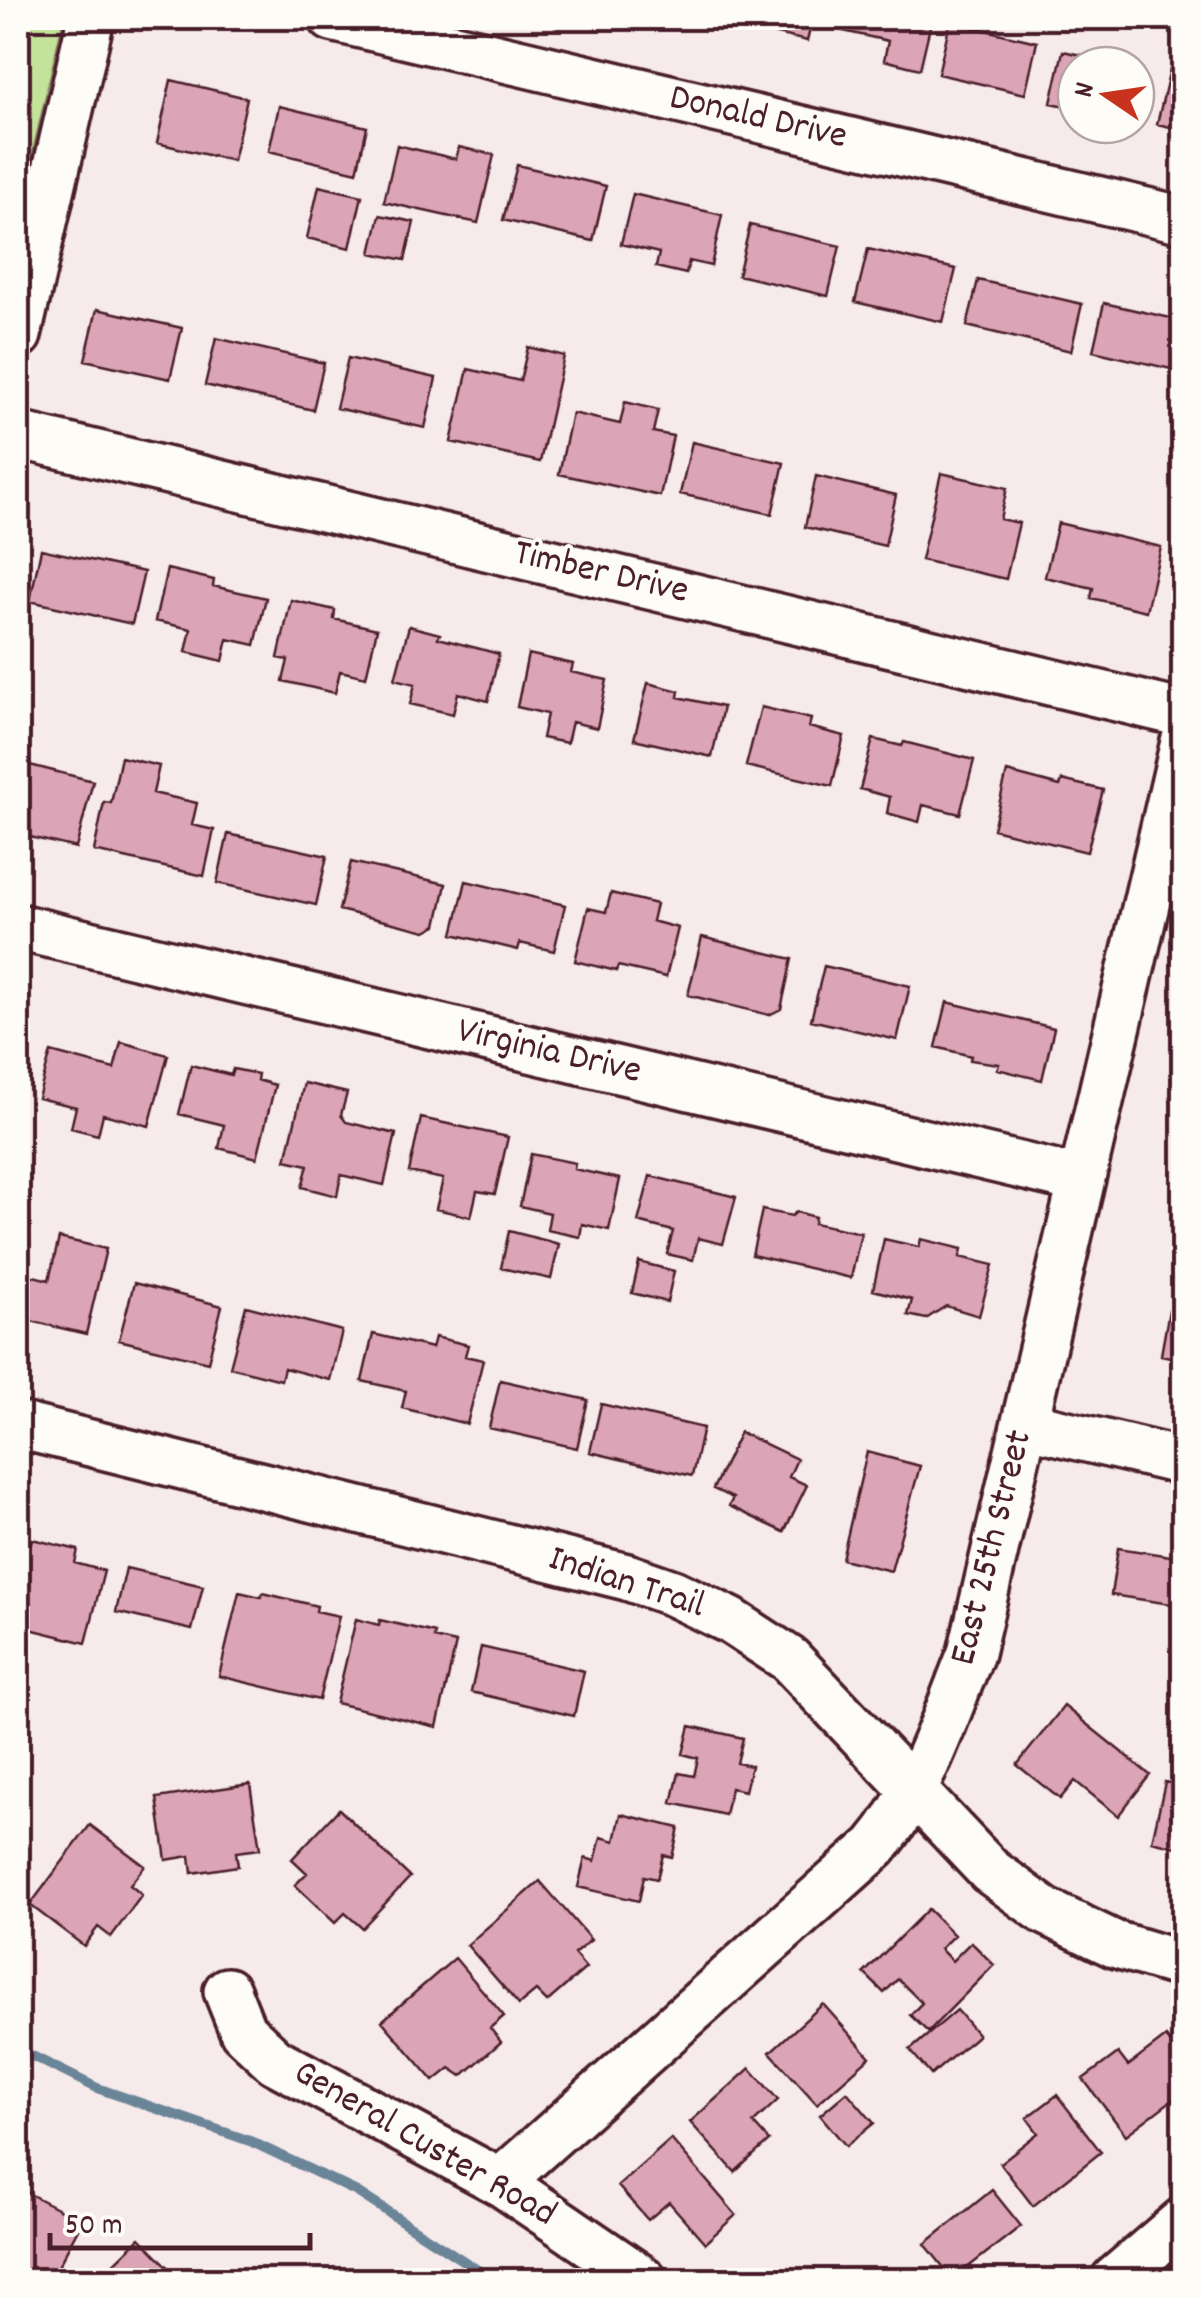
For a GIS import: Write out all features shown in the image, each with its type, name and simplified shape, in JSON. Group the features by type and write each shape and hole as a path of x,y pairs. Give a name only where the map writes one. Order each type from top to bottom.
{"street":[{"path":"18,336 92,18"},
{"name":"Donald Drive","path":"332,18 1184,220"},
{"name":"Timber Drive","path":"18,436 1184,714"},
{"name":"East 25th Street","path":"500,2182 875,1847 897,1822 914,1791 971,1654 1184,742"},
{"name":"Virginia Drive","path":"18,926 1081,1180"},
{"path":"1025,1424 1184,1462"},
{"name":"Indian Trail","path":"18,1425 626,1577 674,1593 731,1621 789,1659 990,1871 1045,1910 1114,1944 1184,1965"},
{"name":"General Custer Road","path":"228,1990 242,2031 276,2061 500,2182 644,2280"},
{"path":"1114,2280 1184,2220"}],"green space":[{"path":"18,18 64,18 18,217"}],"building":[{"path":"813,18 807,41 721,21"},
{"path":"832,18 932,18 920,69 884,60 888,41 830,28"},
{"path":"950,22 1037,42 1025,94 938,74"},
{"path":"1170,69 1184,72 1184,130 1157,124"},
{"path":"171,80 247,98 233,161 157,143"},
{"path":"279,106 367,127 357,172 269,151"},
{"path":"397,145 456,159 459,147 494,155 478,223 384,202"},
{"path":"517,165 606,186 593,241 503,220"},
{"path":"319,186 362,196 350,248 307,238"},
{"path":"633,194 722,215 711,266 689,261 686,274 656,267 659,253 621,244"},
{"path":"380,215 414,222 405,260 371,253"},
{"path":"750,225 840,246 828,296 738,275"},
{"path":"868,249 956,269 943,322 855,302"},
{"path":"978,280 1082,304 1071,351 967,326"},
{"path":"1104,303 1184,321 1184,372 1093,351"},
{"path":"97,309 182,328 170,379 85,360"},
{"path":"216,338 324,363 313,410 205,385"},
{"path":"528,347 564,356 540,462 451,442 468,369 520,381"},
{"path":"348,358 436,378 425,428 336,408"},
{"path":"625,402 658,410 653,432 673,436 660,496 559,474 572,413 620,424"},
{"path":"692,442 784,463 772,514 680,494"},
{"path":"941,473 1007,488 1000,519 1019,523 1006,579 921,560"},
{"path":"816,476 896,495 885,546 805,527"},
{"path":"1058,523 1161,547 1146,611 1091,598 1093,588 1045,577"},
{"path":"41,549 144,572 132,624 30,601"},
{"path":"167,569 214,580 213,586 266,598 255,645 228,639 223,661 186,652 191,629 155,621"},
{"path":"291,600 335,610 334,619 377,629 366,677 340,671 335,693 283,681 288,660 278,658"},
{"path":"409,626 499,654 488,701 458,693 453,714 410,704 415,684 395,679"},
{"path":"528,654 573,664 571,672 607,680 597,728 572,722 567,743 542,738 547,714 517,707"},
{"path":"648,683 679,691 678,697 723,707 712,757 634,739"},
{"path":"761,707 811,719 809,727 844,736 832,786 746,766"},
{"path":"873,739 902,746 904,742 974,760 960,814 923,805 919,822 887,813 890,797 860,789"},
{"path":"121,757 159,766 153,793 197,803 192,825 214,830 204,876 94,851 104,802 111,803"},
{"path":"18,762 93,781 76,848 26,836 28,827 18,824"},
{"path":"1007,772 1060,786 1062,780 1103,790 1087,852 993,829"},
{"path":"228,834 327,856 316,905 217,883"},
{"path":"351,862 446,884 437,925 426,931 339,910"},
{"path":"466,881 565,905 554,951 520,943 518,950 453,934"},
{"path":"611,893 656,904 652,921 678,928 666,977 575,961 588,908 606,912"},
{"path":"702,937 792,959 781,1009 769,1015 688,995"},
{"path":"824,966 910,986 897,1040 811,1020"},
{"path":"947,1002 1054,1028 1042,1080 936,1047"},
{"path":"18,1029 27,1031 18,1071"},
{"path":"121,1042 168,1055 149,1126 103,1114 98,1135 71,1128 76,1107 38,1098 51,1052 114,1069"},
{"path":"191,1065 231,1075 233,1069 258,1074 257,1080 275,1085 257,1158 219,1148 224,1125 179,1114"},
{"path":"304,1083 347,1093 341,1115 346,1122 396,1134 384,1185 341,1175 337,1196 302,1187 308,1165 286,1160"},
{"path":"421,1118 508,1137 495,1194 477,1191 471,1217 436,1209 443,1179 409,1172"},
{"path":"531,1154 575,1163 574,1169 620,1179 609,1230 582,1224 580,1237 547,1230 550,1213 520,1206"},
{"path":"650,1176 736,1197 723,1244 698,1238 693,1260 667,1254 673,1231 638,1222"},
{"path":"762,1210 792,1216 796,1212 815,1217 814,1223 861,1233 851,1278 752,1255"},
{"path":"509,1231 559,1244 551,1279 501,1268"},
{"path":"59,1238 106,1249 86,1334 18,1318 18,1272 49,1280"},
{"path":"884,1239 919,1247 921,1239 962,1249 960,1257 993,1265 979,1316 946,1306 926,1319 908,1315 912,1300 873,1290"},
{"path":"639,1262 674,1271 667,1302 632,1293"},
{"path":"134,1283 222,1306 208,1362 119,1340"},
{"path":"246,1306 342,1331 330,1380 284,1368 281,1380 230,1367"},
{"path":"1169,1310 1184,1313 1184,1360 1161,1355"},
{"path":"373,1334 432,1348 435,1337 468,1345 465,1356 483,1360 467,1424 402,1408 406,1391 362,1381"},
{"path":"500,1380 588,1400 577,1448 489,1428"},
{"path":"601,1404 703,1428 692,1476 590,1452"},
{"path":"740,1432 797,1459 789,1477 807,1485 784,1532 729,1506 733,1498 713,1489"},
{"path":"867,1452 920,1466 891,1571 842,1559"},
{"path":"32,1539 78,1550 75,1563 104,1571 86,1643 18,1626 18,1548 28,1551"},
{"path":"1118,1548 1184,1558 1184,1606 1111,1595"},
{"path":"126,1568 203,1586 192,1630 116,1612"},
{"path":"239,1592 261,1597 263,1593 317,1606 316,1611 339,1616 319,1700 219,1676"},
{"path":"356,1619 379,1625 380,1620 435,1633 434,1638 456,1643 437,1727 336,1703"},
{"path":"481,1647 584,1671 574,1716 471,1692"},
{"path":"1064,1706 1150,1775 1118,1816 1075,1781 1060,1799 1017,1765"},
{"path":"690,1726 743,1738 737,1763 751,1766 745,1791 731,1788 725,1815 672,1803 679,1773 694,1776 698,1758 683,1754"},
{"path":"1165,1782 1184,1786 1184,1849 1152,1841"},
{"path":"250,1784 260,1849 236,1852 238,1866 192,1873 190,1856 166,1860 157,1798"},
{"path":"339,1809 410,1877 362,1928 345,1913 335,1923 295,1885 307,1873 292,1859"},
{"path":"621,1814 679,1828 672,1857 663,1855 657,1879 644,1876 639,1901 578,1887 585,1858 595,1861 601,1837 615,1841"},
{"path":"90,1825 145,1866 130,1885 142,1895 111,1937 98,1927 84,1946 30,1905"},
{"path":"540,1881 591,1940 574,1954 586,1968 547,2002 536,1991 519,2005 467,1945"},
{"path":"928,1909 954,1935 940,1949 952,1961 971,1942 994,1965 928,2032 910,2015 922,2003 898,1979 884,1993 864,1973"},
{"path":"455,1958 504,2016 490,2028 501,2042 462,2076 450,2068 434,2081 382,2021"},
{"path":"823,2004 870,2057 817,2104 770,2052"},
{"path":"957,2010 978,2035 931,2075 910,2050"},
{"path":"1166,2037 1184,2060 1184,2091 1126,2135 1083,2079 1118,2053 1128,2066"},
{"path":"750,2068 778,2100 753,2123 769,2141 735,2172 690,2122"},
{"path":"847,2092 874,2123 846,2146 820,2115"},
{"path":"1057,2095 1101,2152 1033,2206 1000,2163 1038,2133 1027,2118"},
{"path":"671,2139 736,2215 705,2243 669,2202 648,2220 618,2186"},
{"path":"18,2188 82,2221 51,2280 24,2276 18,2280"},
{"path":"992,2190 1021,2226 953,2279 925,2244"},
{"path":"140,2238 181,2280 97,2280"}],"waterway":[{"path":"18,2049 97,2088 250,2141 357,2192 493,2280"}]}
